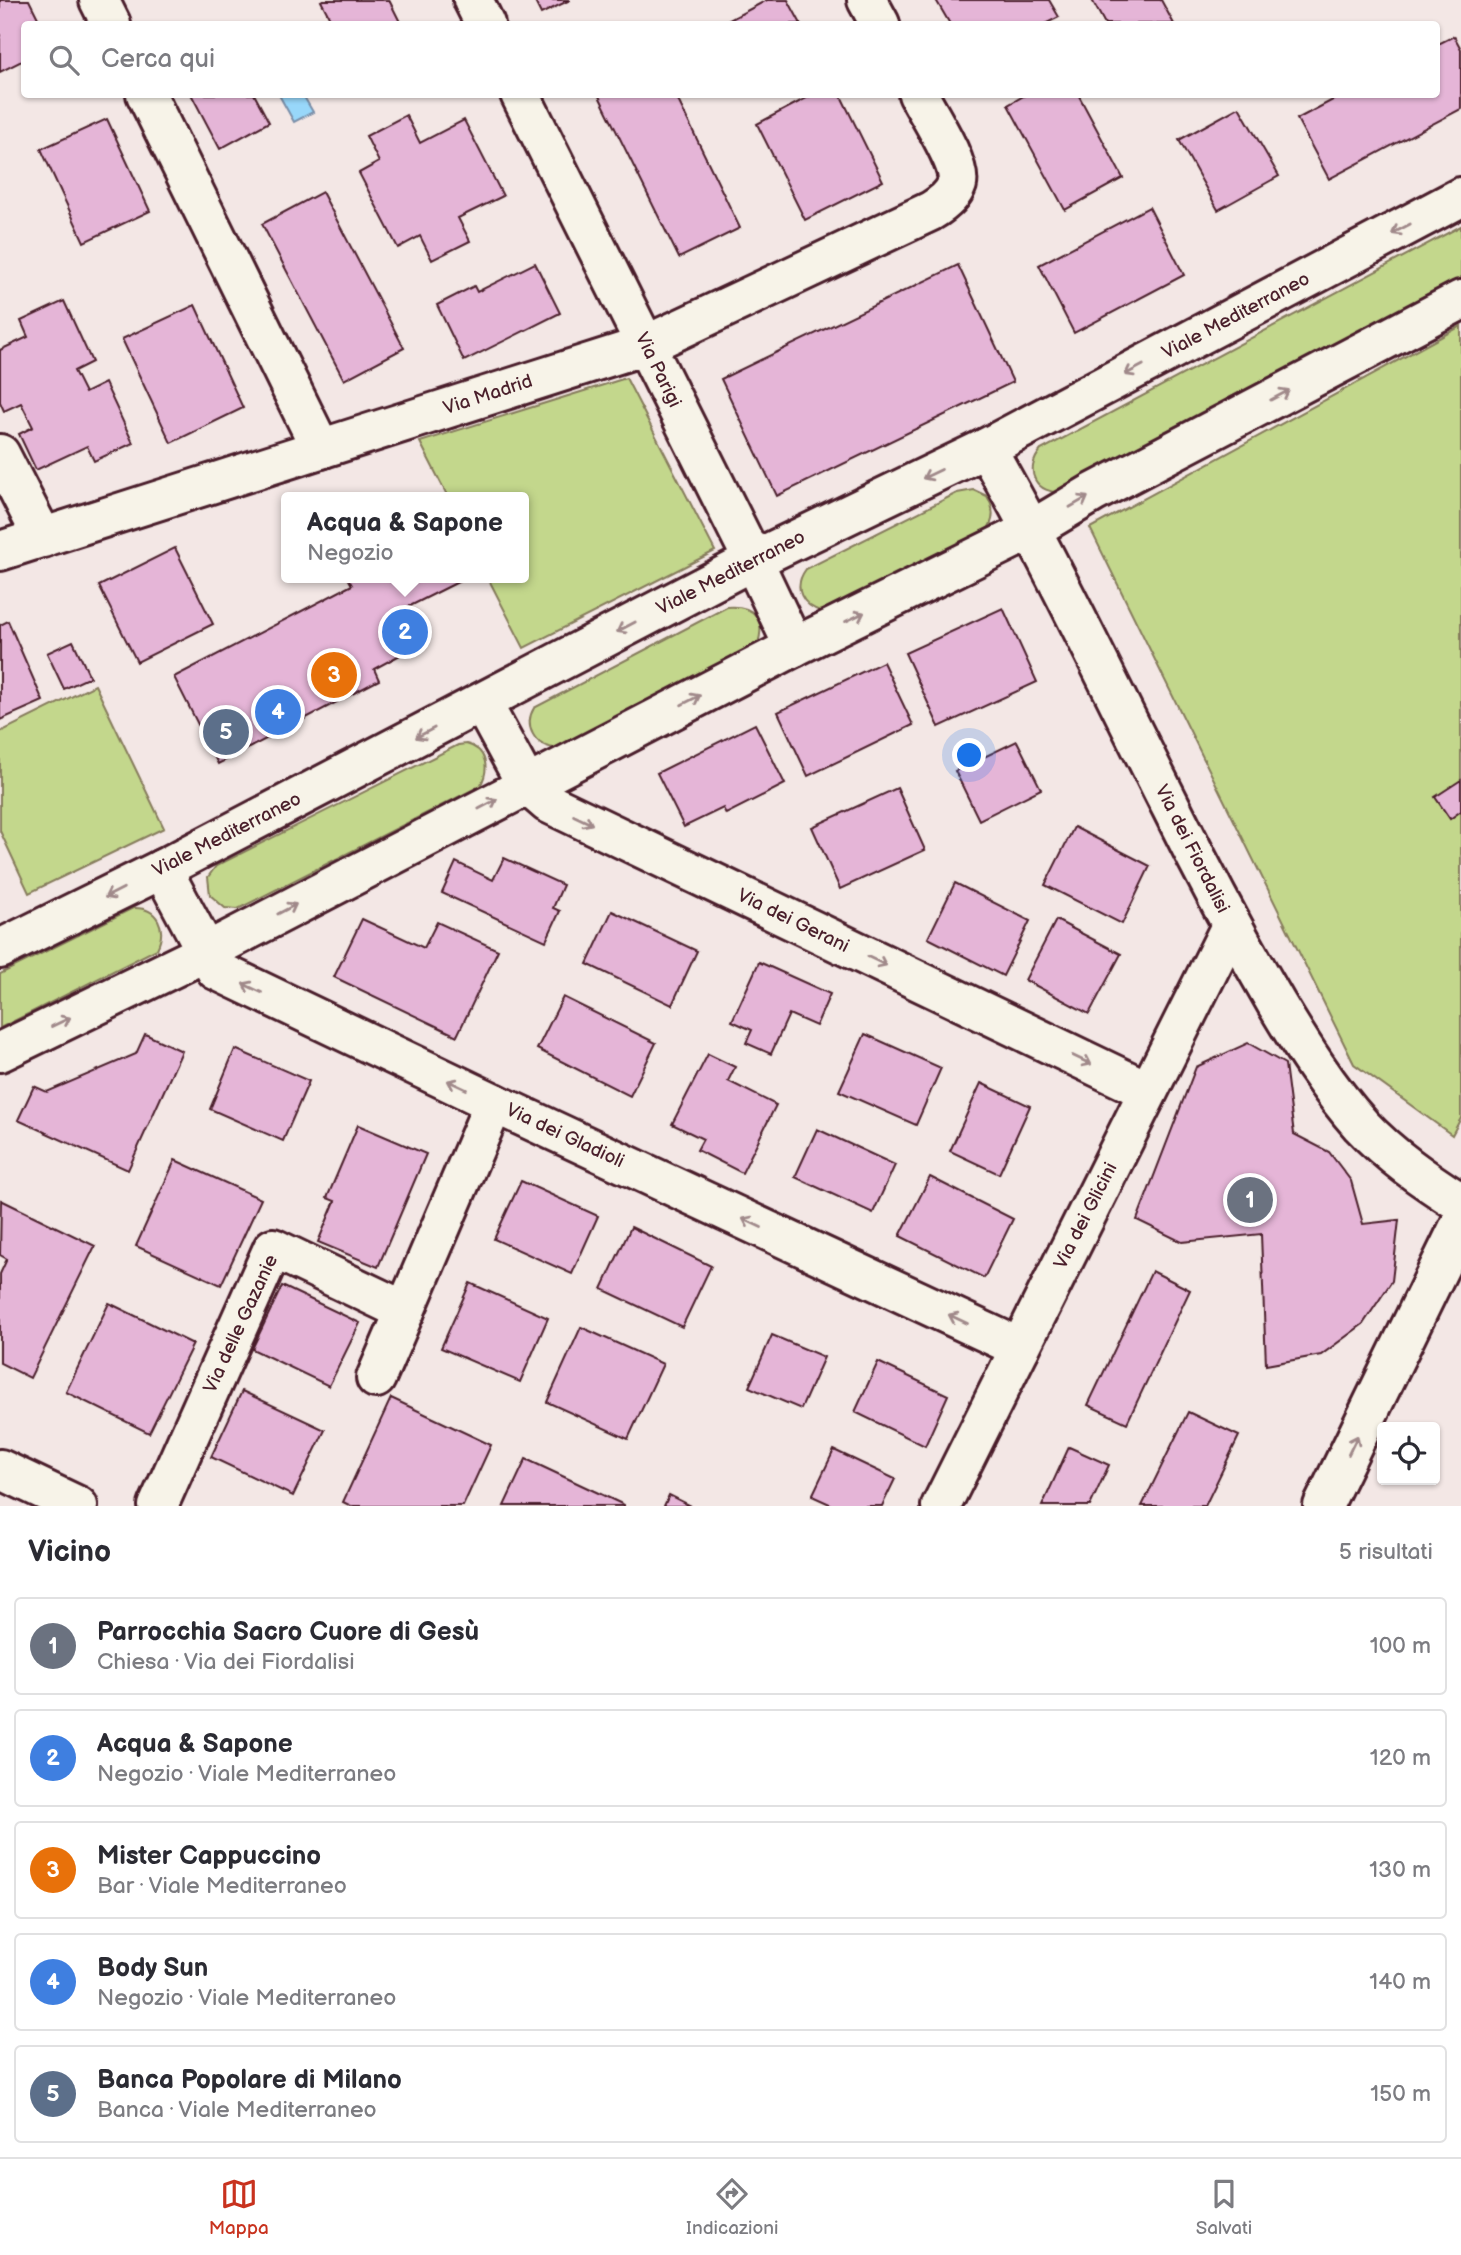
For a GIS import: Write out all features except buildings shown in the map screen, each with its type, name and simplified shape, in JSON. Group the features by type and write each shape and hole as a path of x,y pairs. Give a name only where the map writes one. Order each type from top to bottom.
{"street":[{"path":"99,0 110,21"},
{"path":"473,0 484,21"},
{"path":"867,0 878,21"},
{"path":"148,98 321,449"},
{"name":"Via Parigi","path":"522,98 794,647"},
{"name":"Via Madrid","path":"0,551 646,345 931,211 944,202 958,178 954,163 920,98"},
{"name":"Viale Mediterraneo","path":"0,949 162,869 752,561 986,448 1461,197"},
{"path":"0,1052 205,952 794,647 1031,530 1093,494 1461,300"},
{"name":"Via dei Fiordalisi","path":"986,448 1031,530 1231,926 1293,1030 1362,1125 1399,1160 1461,1203"},
{"path":"0,454 43,538"},
{"name":"Via dei Gerani","path":"482,703 526,784 548,803 1148,1091"},
{"name":"Via dei Gladioli","path":"162,869 216,971 1020,1348"},
{"name":"Via dei Glicini","path":"941,1506 1231,926"},
{"path":"376,1378 494,1103"},
{"path":"1323,1506 1461,1223"},
{"name":"Via delle Gazanie","path":"158,1506 273,1248 405,1311"},
{"path":"0,1469 78,1506"}],"green space":[{"path":"1461,226 1461,281 1064,492 1046,490 1035,480 1033,466 1041,450"},
{"path":"1461,326 1461,1118 1452,1135 1354,1064 1090,528"},
{"path":"626,378 715,551 524,648 491,583 529,583 529,492 445,492 420,442"},
{"path":"974,490 987,496 991,506 993,515 985,533 823,612 810,605 801,595 800,583 806,569 957,493"},
{"path":"727,607 744,608 756,616 760,628 757,646 556,748 537,740 530,722 534,708"},
{"path":"95,685 164,828 29,893 0,831 0,732"},
{"path":"466,744 478,750 485,761 485,773 480,786 238,909 225,908 210,895 208,877 216,866 458,745"},
{"path":"133,908 149,911 158,920 161,934 157,949 0,1028 0,974"}],"water":[{"path":"281,98 305,98 313,112 294,122"}],"place":[{"name":"Acqua & Sapone","path":"405,632"},
{"name":"Mister Cappuccino","path":"334,675"},
{"name":"Body Sun","path":"278,712"},
{"name":"Banca Popolare di Milano","path":"226,732"},
{"name":"Parrocchia Sacro Cuore di Gesù","path":"1250,1200"}]}
